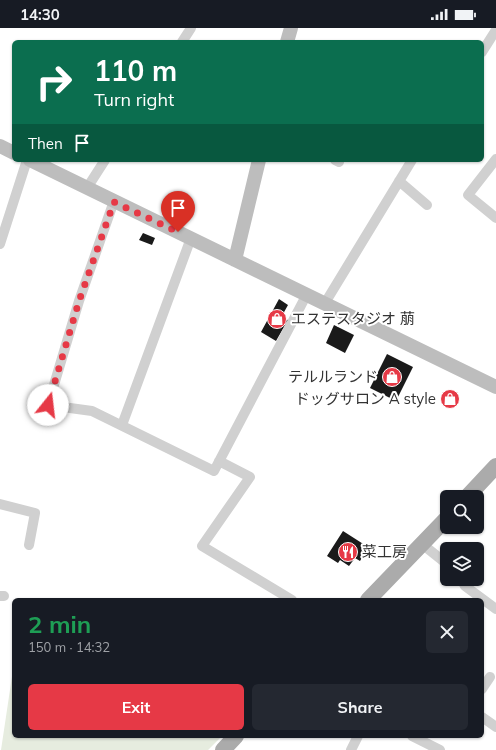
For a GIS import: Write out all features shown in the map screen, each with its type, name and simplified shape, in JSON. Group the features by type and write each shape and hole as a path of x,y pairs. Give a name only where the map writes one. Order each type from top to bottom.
{"main road":[{"path":"474,490 496,466"},
{"path":"370,598 440,525"},
{"path":"223,750 234,738"}],"street":[{"path":"183,40 191,28"},
{"path":"288,40 291,28"},
{"path":"484,49 496,30"},
{"path":"0,146 12,152"},
{"path":"496,159 468,195 496,218"},
{"path":"0,244 27,162"},
{"path":"32,162 496,387"},
{"path":"88,188 104,162"},
{"path":"236,260 259,162"},
{"path":"325,303 411,162"},
{"path":"399,181 427,205"},
{"path":"114,202 79,301 48,405 92,411 214,471 307,294"},
{"path":"122,426 191,238"},
{"path":"219,461 250,477 202,546 289,598"},
{"path":"0,504 36,513 29,545"},
{"path":"422,544 440,558"},
{"path":"465,586 481,598"},
{"path":"484,600 496,609"},
{"path":"484,686 490,677"},
{"path":"484,718 496,727"},
{"path":"351,750 357,738"},
{"path":"414,738 421,746 440,750"}],"shaded area":[{"path":"12,676 12,738 220,738 208,750 1,750"}],"building":[{"path":"143,233 155,238 152,245 139,240"},
{"name":"エステスタジオ 萠","path":"279,299 288,305 283,314 286,316 284,319 288,320 276,341 261,332"},
{"path":"334,325 354,335 345,353 326,343"},
{"name":"テルルランド","path":"387,354 413,367 396,401 370,388"},
{"name":"ドッグサロン A style","path":"446,393 456,395 453,406 443,403"},
{"name":"菜工房","path":"343,531 368,547 360,561 355,558 349,566 340,560 338,563 327,556"}],"place":[{"name":"エステスタジオ 萠","path":"277,319"},
{"name":"テルルランド","path":"392,377"},
{"name":"ドッグサロン A style","path":"450,399"},
{"name":"菜工房","path":"348,552"}],"route":[{"path":"48,405 79,301 114,202 178,232"}]}
